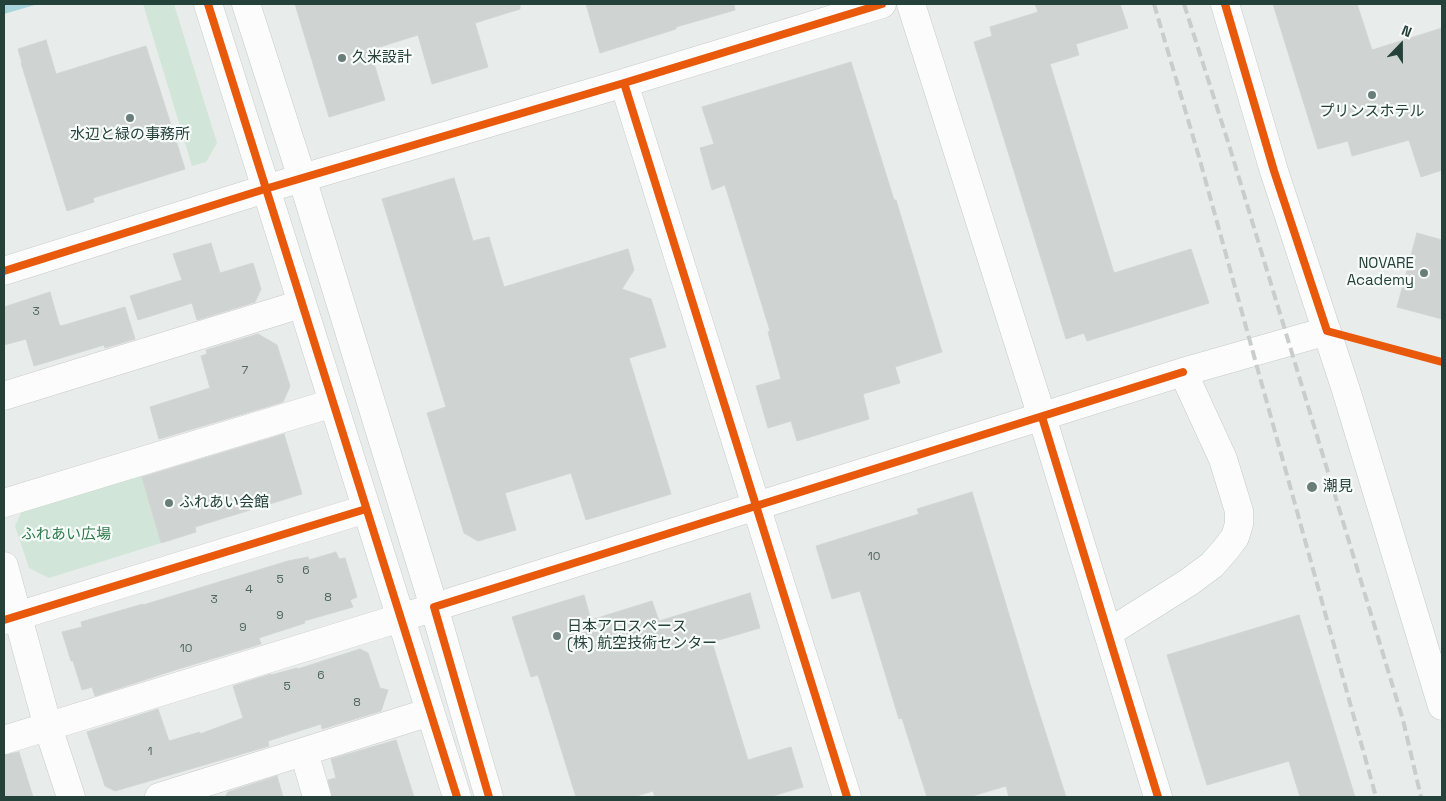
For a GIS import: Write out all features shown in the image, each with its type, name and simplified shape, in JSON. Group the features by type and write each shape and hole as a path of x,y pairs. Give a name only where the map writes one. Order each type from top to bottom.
{"street":[{"path":"208,4 457,797"},
{"path":"246,4 302,178 434,607 489,797"},
{"path":"4,271 265,189 624,83 882,4"},
{"path":"911,4 1042,417 1158,797"},
{"path":"1225,4 1274,171 1327,331 1442,706"},
{"path":"624,83 847,797"},
{"path":"4,396 301,304"},
{"path":"4,740 400,618 1183,372 1327,331"},
{"path":"1108,633 1190,582 1212,565 1235,537 1239,524 1239,511 1223,459 1183,372"},
{"path":"4,503 333,403"},
{"path":"10,618 366,509"},
{"path":"4,566 10,618 71,797"},
{"path":"159,797 197,792 304,752 430,712"},
{"path":"304,752 317,797"}],"green space":[{"path":"143,4 174,4 217,143 206,162 192,166"},
{"name":"ふれあい広場","path":"142,475 161,543 49,578 29,568 15,526 22,511"}],"water":[{"path":"4,4 38,4 4,14"}],"building":[{"name":"久米設計","path":"295,4 520,4 520,9 475,23 488,67 432,84 418,35 370,50 385,100 329,117"},
{"path":"586,4 734,4 735,10 676,27 676,29 600,53"},
{"path":"1035,4 1120,4 1128,28 1076,44 1079,55 1050,64 1114,273 1191,249 1209,303 1087,341 1084,333 1066,339 974,42 992,36 990,27 1038,12"},
{"name":"プリンスホテル","path":"1273,4 1357,4 1372,50 1442,28 1442,170 1421,177 1409,140 1352,156 1348,141 1318,149"},
{"path":"46,40 56,74 146,46 185,169 93,198 94,202 67,211 18,49"},
{"path":"851,62 894,200 896,200 942,352 895,367 900,383 863,394 869,419 797,441 791,421 768,428 756,386 781,379 768,332 770,331 725,185 712,190 700,148 714,144 702,107"},
{"path":"454,178 473,241 489,237 504,287 628,249 634,270 622,289 651,299 666,347 629,358 671,494 586,520 571,473 505,493 516,530 478,541 464,533 427,413 446,407 382,199"},
{"name":"NOVARE Academy","path":"1417,233 1442,240 1442,319 1397,307"},
{"path":"211,243 220,273 253,263 261,289 255,302 197,320 192,303 138,320 130,296 182,280 173,254"},
{"path":"50,292 61,326 125,307 135,339 105,348 104,345 34,366 26,339 4,345 4,307"},
{"path":"258,334 277,345 290,386 283,402 159,439 150,407 210,388 201,356 207,354 206,350"},
{"path":"284,434 302,494 195,527 196,532 161,543 142,477"},
{"path":"972,492 1066,797 1009,797 1006,786 969,797 927,797 902,718 899,719 860,591 832,599 816,546 919,514 917,509"},
{"path":"336,552 339,559 345,558 357,597 350,600 353,607 304,621 305,623 259,638 261,644 95,696 92,687 82,690 62,632 82,627 81,622 288,561 308,557 309,560"},
{"path":"750,593 760,628 712,642 748,760 791,747 803,787 769,797 655,797 653,791 634,797 576,797 538,675 531,677 512,617 584,595 591,620 652,601 659,621"},
{"path":"1299,615 1355,797 1300,797 1289,761 1207,785 1167,655"},
{"path":"360,649 368,653 380,688 388,690 381,711 322,729 321,724 268,741 269,746 115,791 105,786 87,732 158,709 169,741 200,732 200,734 243,718 233,686 271,674 298,669"},
{"path":"396,740 414,797 332,797 328,780 336,778 331,759"},
{"path":"19,752 33,797 4,797 4,755"},
{"path":"277,776 283,797 225,797 228,792"}],"railway":[{"path":"1154,4 1199,157 1376,797"},
{"path":"1184,4 1229,145 1403,720 1421,797"}],"cycle path":[{"path":"208,4 457,797"},
{"path":"4,271 265,189 624,83 882,4"},
{"path":"1225,4 1274,171 1327,331 1442,362"},
{"path":"624,83 847,797"},
{"path":"489,797 434,607 1183,372"},
{"path":"1042,417 1158,797"},
{"path":"4,620 366,509"}],"place":[{"name":"久米設計","path":"342,58"},
{"name":"プリンスホテル","path":"1372,95"},
{"name":"水辺と緑の事務所","path":"130,118"},
{"name":"NOVARE Academy","path":"1424,273"},
{"name":"潮見","path":"1312,487"},
{"name":"ふれあい会館","path":"169,503"},
{"name":"日本アロスペース (株) 航空技術センター","path":"557,636"}]}
